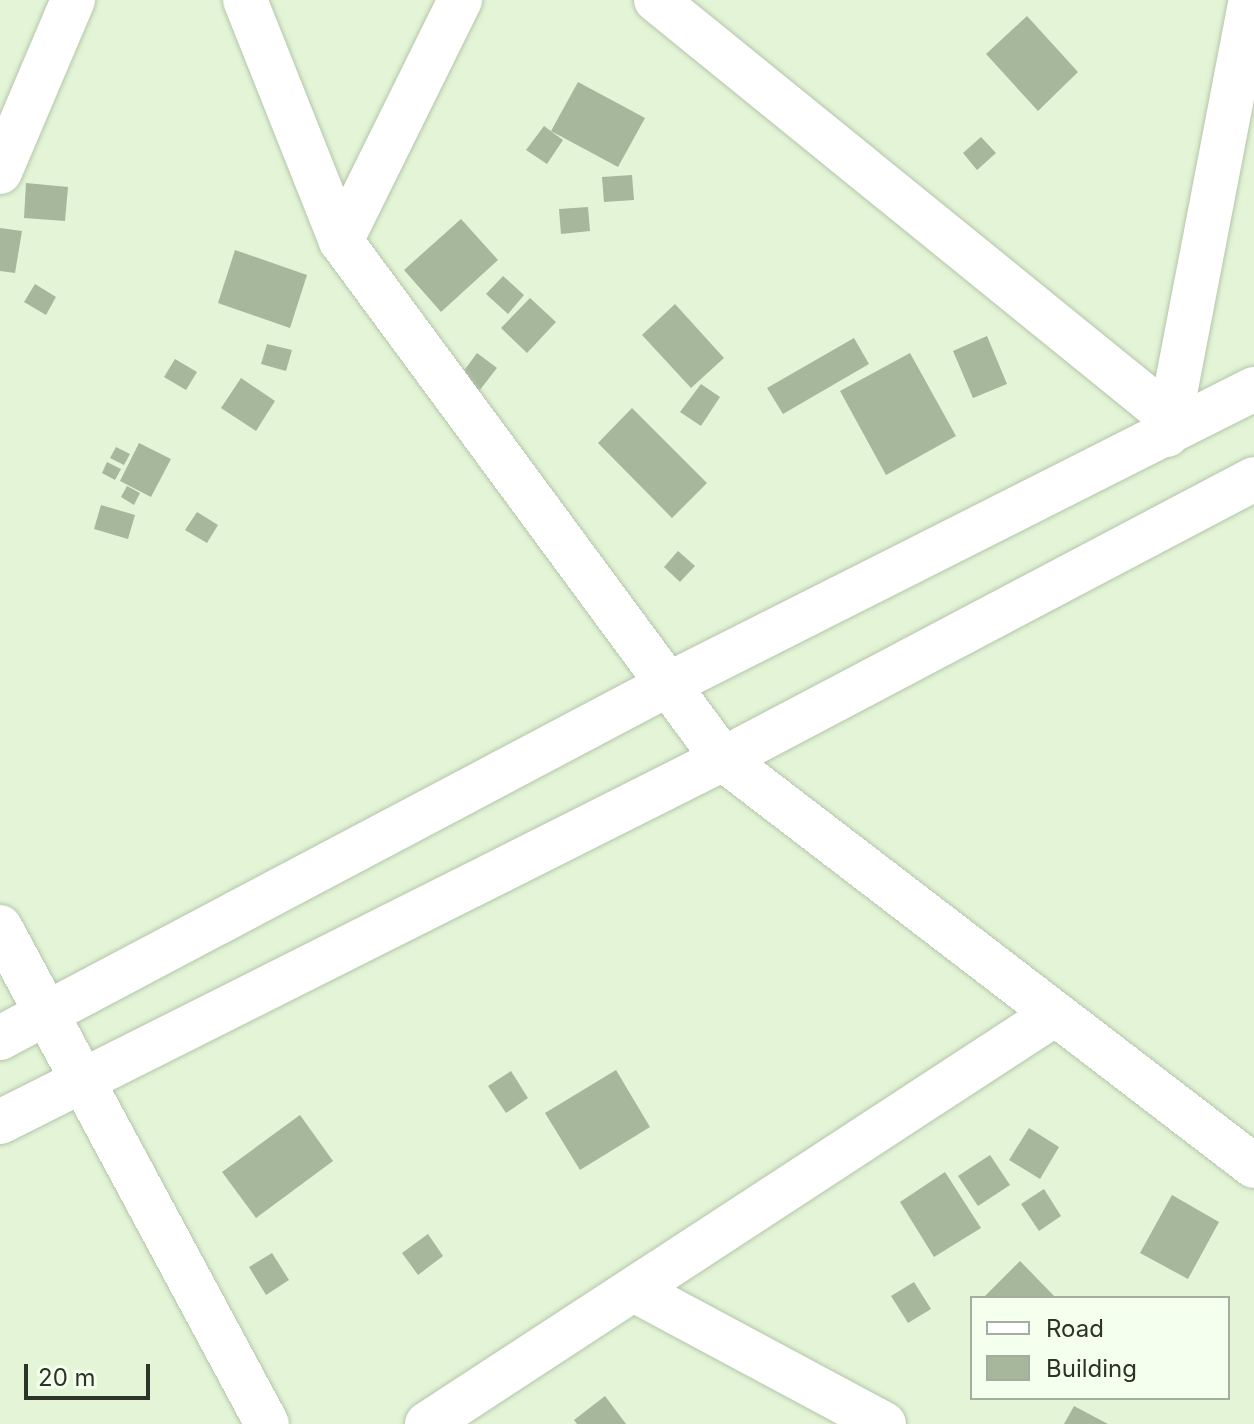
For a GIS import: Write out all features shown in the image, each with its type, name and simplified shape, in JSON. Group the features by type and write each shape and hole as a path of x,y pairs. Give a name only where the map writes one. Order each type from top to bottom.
{"street":[{"path":"0,172 73,0"},
{"path":"245,0 341,241 671,683 723,759 1254,1166"},
{"path":"341,241 460,0"},
{"path":"656,0 1169,427"},
{"path":"1169,427 1251,0"},
{"path":"0,1038 671,683 1169,427 1254,389"},
{"path":"0,1122 723,759 1254,479"},
{"path":"0,927 267,1424"},
{"path":"427,1424 638,1292 1055,1014"},
{"path":"638,1292 884,1424"}],"building":[{"path":"1027,16 1078,72 1038,111 986,54"},
{"path":"578,82 645,118 618,167 551,131"},
{"path":"544,126 563,140 547,164 526,150"},
{"path":"981,137 996,153 977,170 963,153"},
{"path":"632,175 634,200 604,202 602,177"},
{"path":"26,183 68,187 65,221 24,218"},
{"path":"588,207 590,231 561,234 559,209"},
{"path":"461,219 498,260 441,312 404,270"},
{"path":"0,228 22,231 15,273 0,271"},
{"path":"235,250 307,275 290,328 218,303"},
{"path":"503,276 524,295 508,314 486,294"},
{"path":"35,284 56,297 46,315 24,302"},
{"path":"530,298 556,322 527,353 501,328"},
{"path":"675,304 724,358 691,388 642,335"},
{"path":"987,336 1007,384 973,398 953,351"},
{"path":"854,338 869,364 783,414 767,388"},
{"path":"267,344 292,350 286,371 261,364"},
{"path":"477,353 497,368 479,391 460,376"},
{"path":"910,353 956,436 886,475 840,391"},
{"path":"175,359 197,372 186,390 164,377"},
{"path":"241,378 275,401 256,431 221,408"},
{"path":"701,384 720,397 701,426 680,412"},
{"path":"632,408 707,483 672,518 598,443"},
{"path":"139,443 171,459 151,497 120,481"},
{"path":"116,447 130,454 124,465 110,458"},
{"path":"107,462 121,469 115,480 102,473"},
{"path":"127,486 140,493 134,505 121,497"},
{"path":"101,505 135,515 128,539 94,529"},
{"path":"197,512 218,525 207,543 185,530"},
{"path":"678,551 695,566 680,582 664,567"},
{"path":"616,1070 650,1127 580,1170 545,1113"},
{"path":"511,1071 528,1098 506,1113 488,1086"},
{"path":"300,1115 333,1161 256,1218 222,1172"},
{"path":"1029,1128 1059,1147 1040,1179 1009,1160"},
{"path":"990,1155 1010,1185 978,1206 958,1176"},
{"path":"945,1172 981,1228 934,1257 900,1202"},
{"path":"1044,1189 1061,1216 1039,1231 1021,1204"},
{"path":"1172,1195 1219,1222 1188,1279 1140,1253"},
{"path":"428,1234 443,1256 418,1275 402,1253"},
{"path":"272,1253 289,1280 266,1295 249,1267"},
{"path":"1020,1261 1054,1296 985,1296"},
{"path":"914,1282 931,1309 908,1323 891,1296"},
{"path":"605,1396 626,1424 577,1424 574,1420"},
{"path":"1074,1406 1108,1424 1064,1424"}]}
